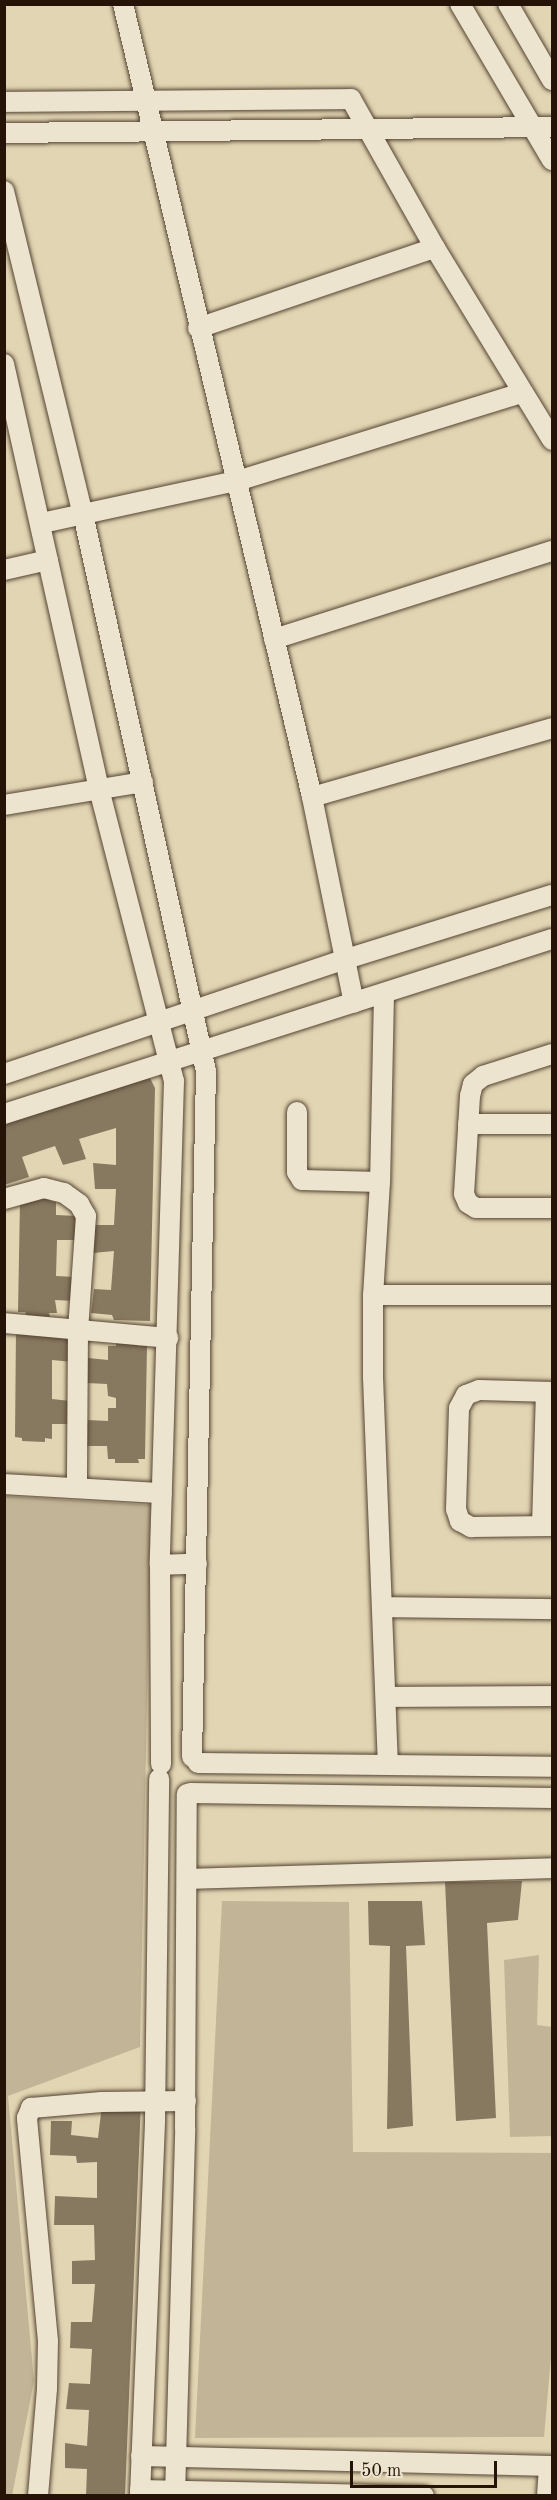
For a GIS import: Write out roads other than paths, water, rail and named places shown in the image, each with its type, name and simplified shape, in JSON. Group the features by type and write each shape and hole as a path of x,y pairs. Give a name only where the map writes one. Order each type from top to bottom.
{"street":[{"path":"123,4 198,328 237,480 312,797 343,960 354,1003"},
{"path":"460,4 552,160"},
{"path":"508,4 552,80"},
{"path":"4,102 351,99 435,248 521,393 552,440"},
{"path":"4,133 552,127"},
{"path":"4,191 83,514 203,1050 206,1083 196,1564 195,1760 201,1776 199,1783 188,1794 186,2101 175,2493"},
{"path":"198,328 435,248"},
{"path":"6,376 42,523 48,560 99,789 169,1060 174,1090 160,1565 160,1772 155,2100 140,2493 424,2496"},
{"path":"42,523 237,480 521,393"},
{"path":"274,639 552,552"},
{"path":"4,570 48,560"},
{"path":"312,797 552,728"},
{"path":"4,805 143,782"},
{"path":"4,1074 343,960 552,895"},
{"path":"4,1114 552,939"},
{"path":"384,994 380,1182 374,1294 374,1388 384,1607 388,1765"},
{"path":"552,1054 477,1079 470,1090 464,1194 468,1203 476,1208 552,1208"},
{"path":"297,1113 297,1172 302,1180 380,1182"},
{"path":"468,1124 552,1125"},
{"path":"4,1198 44,1188 64,1193 79,1204 86,1216 78,1331 77,1488"},
{"path":"374,1294 552,1294"},
{"path":"4,1323 78,1331 167,1329 201,1321"},
{"path":"479,1390 549,1392 547,1526 471,1527 460,1521 456,1509 459,1408 466,1395 479,1390"},
{"path":"4,1484 162,1493"},
{"path":"160,1565 196,1564"},
{"path":"384,1607 552,1609"},
{"path":"387,1697 552,1696"},
{"path":"178,1753 195,1760 551,1767 542,1782 551,1798 173,1794 162,1786 160,1772 171,1755 178,1753"},
{"path":"186,1879 552,1868"},
{"path":"38,2496 47,2388 48,2341 27,2118 31,2108 38,2106 155,2100 186,2101"},
{"path":"141,2456 550,2466 548,2496"}]}
